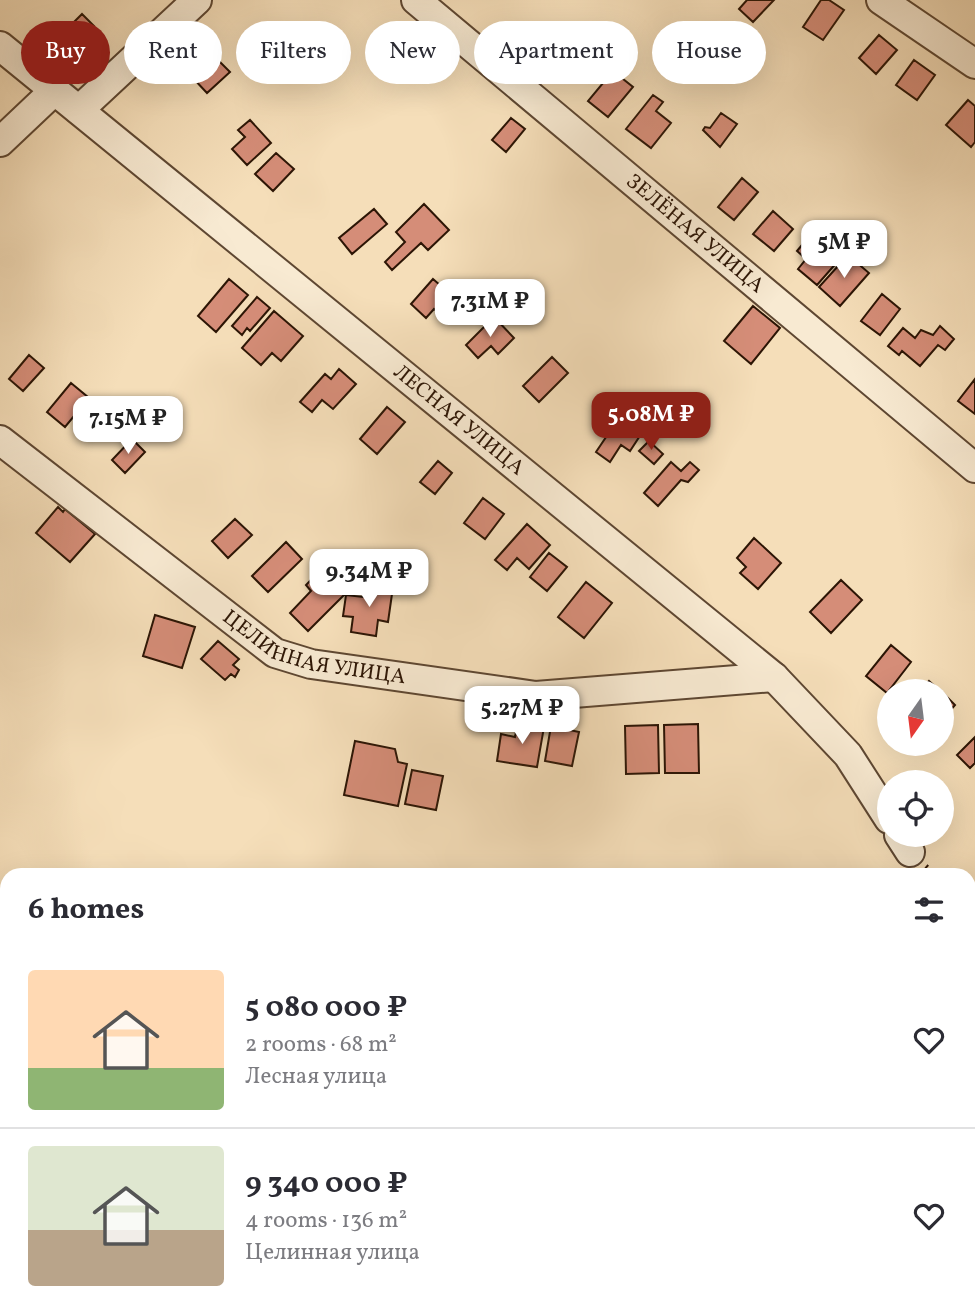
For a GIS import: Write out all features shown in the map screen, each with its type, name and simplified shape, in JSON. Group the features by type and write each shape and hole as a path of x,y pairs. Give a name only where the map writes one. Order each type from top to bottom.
{"street":[{"path":"79,110 197,0"},
{"name":"ЗЕЛЁНАЯ УЛИЦА","path":"416,0 975,468"},
{"path":"881,0 975,64"},
{"name":"ЛЕСНАЯ УЛИЦА","path":"0,46 774,677 848,755 877,800"},
{"path":"0,142 55,90"},
{"name":"ЦЕЛИННАЯ УЛИЦА","path":"0,440 275,653 311,664 536,696 774,677"}],"building":[{"path":"747,0 774,0 754,21 739,9"},
{"path":"821,0 829,0 844,10 823,40 803,27"},
{"path":"82,14 89,21 75,21"},
{"path":"879,35 897,50 876,74 859,58"},
{"path":"914,60 935,75 917,100 896,85"},
{"path":"222,64 230,72 222,79"},
{"path":"199,84 217,84 207,93"},
{"path":"602,84 629,84 633,87 608,117 588,101"},
{"path":"653,95 663,102 656,111 671,123 651,148 626,129"},
{"path":"968,100 975,106 975,142 971,147 946,125"},
{"path":"721,113 737,124 720,147 703,130 705,127 710,128"},
{"path":"511,118 525,129 506,152 492,140"},
{"path":"250,120 271,143 247,165 232,149 245,137 238,130"},
{"path":"276,153 294,169 273,191 255,174"},
{"path":"742,178 758,192 734,220 718,207"},
{"path":"424,204 449,230 428,250 421,243 392,270 385,262 405,242 396,232"},
{"path":"374,209 387,224 352,254 339,238"},
{"path":"773,211 793,229 774,251 753,234"},
{"path":"807,239 817,248 821,244 839,260 817,285 798,269 806,259 797,251"},
{"path":"848,255 869,273 840,306 819,287"},
{"path":"229,279 248,295 216,332 198,316"},
{"path":"433,279 448,292 443,298 449,307 441,315 434,309 426,318 411,304"},
{"path":"882,294 900,309 880,335 861,321"},
{"path":"257,297 270,308 250,331 247,328 242,335 232,326"},
{"path":"753,306 780,328 751,364 724,341"},
{"path":"274,311 303,336 281,361 272,353 261,365 242,348"},
{"path":"494,317 514,338 498,354 491,346 478,358 466,345"},
{"path":"940,326 954,339 945,350 938,345 920,366 902,351 899,355 888,346 903,328 915,338 921,330 933,335"},
{"path":"29,355 44,368 23,391 9,379"},
{"path":"552,357 568,373 539,402 523,386"},
{"path":"339,369 356,384 333,409 322,400 312,412 300,402 325,374 331,379"},
{"path":"975,379 975,414 958,401"},
{"path":"71,383 89,398 65,427 47,412"},
{"path":"387,407 405,422 377,454 360,439"},
{"path":"625,409 647,425 630,451 621,445 610,462 596,452"},
{"path":"132,439 145,452 125,473 112,460"},
{"path":"649,441 663,454 654,464 639,451"},
{"path":"438,461 452,473 435,494 420,482"},
{"path":"671,462 681,471 690,462 699,470 688,482 681,480 658,506 644,493"},
{"path":"483,498 504,514 485,539 464,523"},
{"path":"58,507 63,512 65,509 95,534 70,562 36,533"},
{"path":"235,519 252,535 228,558 212,541"},
{"path":"527,524 550,545 529,569 517,558 507,570 495,560"},
{"path":"754,538 781,563 758,589 740,573 746,567 737,558"},
{"path":"286,542 302,559 268,592 252,576"},
{"path":"549,553 567,567 547,591 530,577"},
{"path":"332,558 357,582 308,631 290,613 311,591 306,585"},
{"path":"841,580 862,600 831,633 810,612"},
{"path":"586,582 612,603 584,638 558,617"},
{"path":"365,583 393,587 388,622 378,620 376,636 351,632 353,617 343,616 346,595 363,597"},
{"path":"155,615 195,627 182,668 143,656"},
{"path":"218,641 239,659 233,665 239,670 235,677 231,674 225,680 201,659"},
{"path":"891,645 911,662 898,679 877,679 877,685 866,676"},
{"path":"518,722 544,727 537,767 497,761 501,734 515,737"},
{"path":"698,724 699,773 665,773 664,725"},
{"path":"658,725 659,773 626,774 625,726"},
{"path":"551,726 579,732 572,766 545,761"},
{"path":"975,737 975,763 970,768 957,755"},
{"path":"355,741 395,749 398,762 407,764 398,806 344,795"},
{"path":"412,770 443,776 436,810 405,804"}]}
